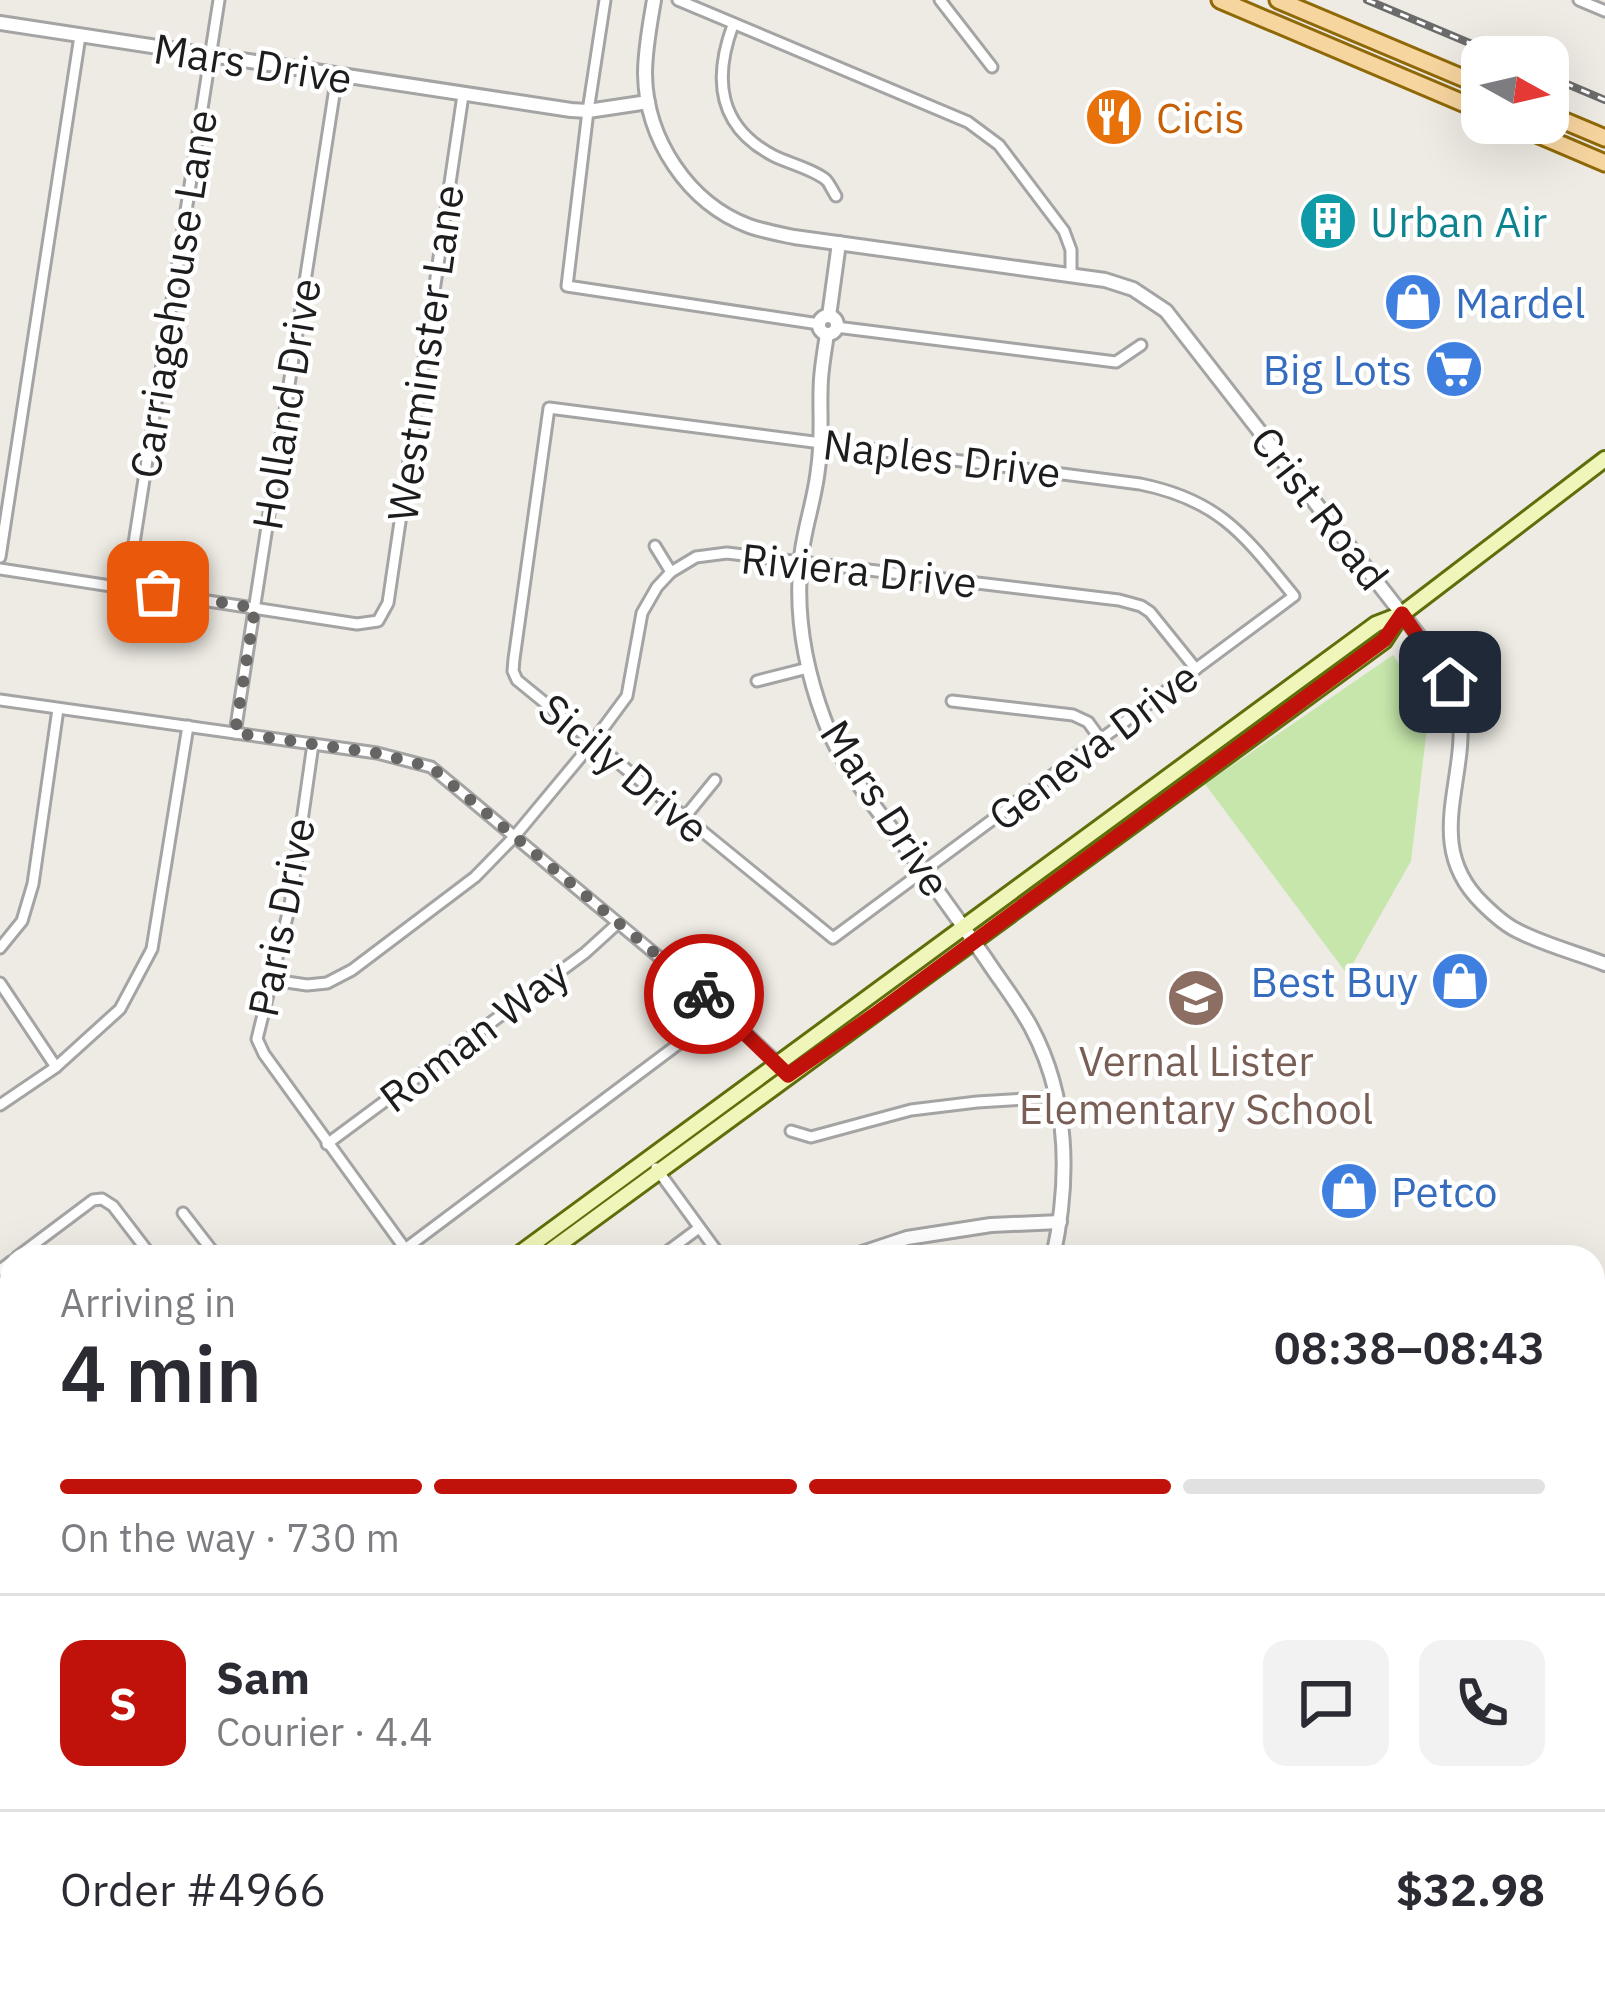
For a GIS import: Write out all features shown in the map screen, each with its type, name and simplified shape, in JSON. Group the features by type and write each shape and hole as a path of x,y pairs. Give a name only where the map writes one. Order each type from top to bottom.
{"main road":[{"path":"1220,0 1461,102"},
{"path":"1278,0 1461,77"},
{"path":"1391,72 1400,52"},
{"path":"1569,123 1605,138"},
{"path":"1577,151 1586,130"},
{"path":"1560,144 1605,163"},
{"path":"533,1245 788,1075 974,942 1384,640 1402,614 1605,459"},
{"path":"557,1245 777,1062 1376,623 1402,614"}],"street":[{"name":"Carriagehouse Lane","path":"127,588 219,0"},
{"path":"605,0 567,286 1116,362 1141,345"},
{"name":"Crist Road","path":"655,0 646,48 648,102 665,153 704,201 747,226 794,237 1106,280 1133,289 1166,311 1450,682 1458,705 1459,740 1451,839 1457,872 1468,889 1516,931 1605,964"},
{"path":"678,0 984,131 1064,231 1071,250 1071,275"},
{"path":"940,0 992,67"},
{"path":"1580,0 1605,11"},
{"name":"Mars Drive","path":"0,23 588,111 648,102"},
{"path":"734,25 723,52 721,74 732,116 758,147 827,180 836,196"},
{"path":"0,557 80,36"},
{"name":"Holland Drive","path":"235,733 337,75"},
{"name":"Westminster Lane","path":"255,608 357,624 378,621 385,612 463,94"},
{"name":"Mars Drive","path":"839,243 821,383 821,443 800,561 800,621 808,668 825,723 842,757 974,942 1030,1027 1050,1072 1064,1150 1055,1245"},
{"name":"Naples Drive","path":"549,408 1172,490 1214,511 1244,535 1294,596"},
{"name":"Sicily Drive","path":"549,408 513,671 517,680 833,938"},
{"path":"273,980 328,983 352,970 475,877 514,837 627,696 642,613 670,572 655,546"},
{"name":"Riviera Drive","path":"670,572 697,557 727,553 1077,594 1141,606 1196,668"},
{"path":"0,569 255,608"},
{"name":"Geneva Drive","path":"833,938 1294,596"},
{"path":"757,681 808,668"},
{"path":"0,700 376,753 431,767 720,1007 788,1075"},
{"path":"952,700 1073,715 1088,722 1101,740"},
{"path":"0,948 22,921 33,884 58,709"},
{"path":"0,1105 56,1067 120,1009 152,949 188,726"},
{"name":"Paris Drive","path":"313,744 290,904 257,1039 402,1245"},
{"path":"685,818 715,780"},
{"name":"Roman Way","path":"328,1144 567,967 618,923"},
{"path":"0,983 56,1067"},
{"path":"418,1245 705,1024 720,1007"},
{"path":"791,1131 812,1137 911,1110 1057,1097"},
{"path":"654,1165 712,1245"},
{"path":"34,1245 93,1200 102,1199 143,1245"},
{"path":"183,1213 208,1245"},
{"path":"886,1245 991,1225 1060,1222"},
{"path":"676,1245 699,1228"}],"green space":[{"path":"1393,655 1418,691 1427,728 1411,861 1347,974 1205,784"}],"railway":[{"path":"1367,0 1461,39"},
{"path":"1569,85 1605,100"}],"way so far":[{"path":"158,592 255,608 235,733 376,753 431,767 704,994"}],"place":[{"name":"Cicis","path":"1114,117"},
{"name":"Urban Air","path":"1328,221"},
{"name":"Mardel","path":"1413,302"},
{"name":"Big Lots","path":"1454,369"},
{"name":"Best Buy","path":"1460,981"},
{"name":"Vernal Lister Elementary School","path":"1196,998"},
{"name":"Petco","path":"1349,1191"}],"route":[{"path":"704,994 788,1075 1384,640 1402,614 1450,682"}]}
